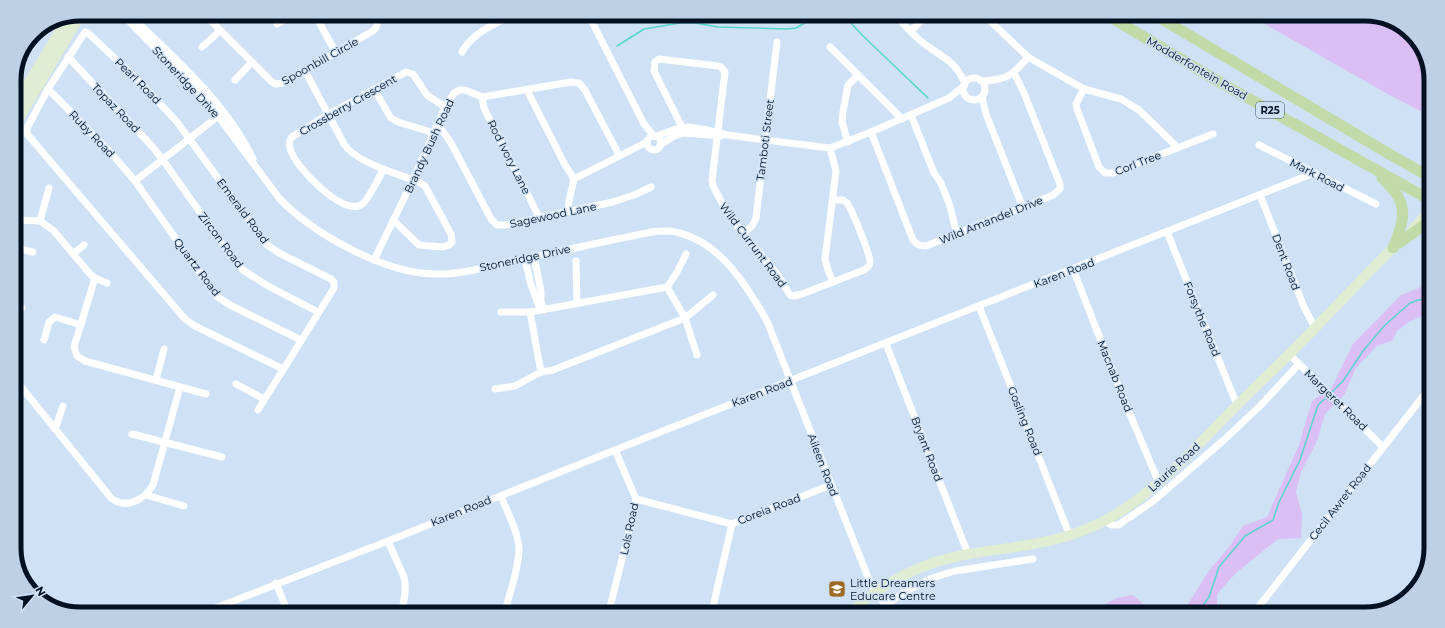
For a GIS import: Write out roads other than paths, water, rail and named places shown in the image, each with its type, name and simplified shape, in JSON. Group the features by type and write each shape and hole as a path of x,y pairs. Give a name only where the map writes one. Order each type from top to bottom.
{"main road":[{"path":"21,116 77,21"},
{"name":"Modderfontein Road","path":"1117,21 1223,84 1424,197"},
{"name":"R25","path":"1165,21 1424,174"},
{"path":"21,95 65,23"},
{"path":"1366,165 1390,185 1397,194 1401,204 1403,212 1396,245"},
{"name":"Laurie Road","path":"858,607 895,580 929,565 968,554 1028,546 1070,536 1104,521 1136,502 1159,483 1194,449 1424,217"},
{"path":"1396,245 1424,225"}],"street":[{"name":"Stoneridge Drive","path":"129,21 221,114 230,121 245,144 259,172 279,198 300,217 345,245 374,260 413,272 440,274 469,270 652,232 669,231 684,234 699,240 725,261 736,273 757,304 773,337"},
{"name":"Stoneridge Drive","path":"136,21 186,70 221,114"},
{"name":"Spoonbill Circle","path":"211,21 272,82 276,84 282,83 305,71 377,28 377,21"},
{"path":"277,24 283,21"},
{"path":"318,21 336,53"},
{"path":"462,52 469,40 476,34 501,21"},
{"path":"592,21 656,150 660,145 683,130"},
{"path":"901,21 923,42 945,57 959,71 973,78 977,78 982,82 985,88 981,96 986,114 1023,208"},
{"path":"911,31 921,21"},
{"path":"990,21 1028,57 1084,89 1131,104 1177,147"},
{"path":"202,47 220,31"},
{"name":"Pearl Road","path":"68,57 83,34 85,32 88,33 141,83 190,138"},
{"name":"Tamboti Street","path":"743,234 752,226 756,218 777,42"},
{"path":"830,47 902,119"},
{"path":"68,57 48,89 26,131 26,134 185,319 195,326 283,369"},
{"name":"Topaz Road","path":"68,57 163,160"},
{"path":"982,82 996,81 1014,73 1028,57"},
{"name":"Wild Currunt Road","path":"683,130 654,71 654,62 659,59 718,66 723,70 725,76 712,186 728,216 778,275 790,295 797,296 833,282"},
{"path":"235,80 252,62"},
{"path":"305,71 348,150 354,155 421,183 427,188 451,234 452,242 443,247 421,246 392,223"},
{"path":"959,71 964,85 963,90 966,96 972,100 981,96 996,81"},
{"name":"Crossberry Crescent","path":"384,168 366,199 358,206 346,205 330,196 317,186 291,153 289,142 292,137 329,114 402,73 410,73 416,76 430,98 445,107"},
{"name":"Wild Amandel Drive","path":"871,132 913,240 921,246 926,246 1023,208 1053,195 1060,189 1060,184 1024,93 1014,73"},
{"path":"848,142 842,122 843,112 848,85 858,75"},
{"path":"574,179 637,148 644,147 651,140 683,130 830,148 848,142 949,98 973,78"},
{"name":"Brandy Bush Road","path":"374,260 413,180 445,107 452,96 460,90 470,91 482,97 576,82 582,85 620,156"},
{"name":"Ruby Road","path":"48,89 111,153 135,181"},
{"path":"374,89 391,118 398,122 434,133"},
{"name":"Corl Tree","path":"1084,89 1076,104 1077,109 1099,168 1105,174 1113,173 1213,134"},
{"path":"527,90 564,163 574,179 568,211"},
{"path":"949,98 966,96"},
{"name":"Rod Ivory Lane","path":"482,97 484,108 539,217"},
{"path":"135,181 221,114"},
{"path":"911,115 934,173 950,206 957,233"},
{"name":"Sagewood Lane","path":"438,124 451,143 493,222 497,225 613,202 634,196 651,187"},
{"name":"Emerald Road","path":"190,138 260,238 266,244 279,253 332,279 335,285 318,312"},
{"path":"651,140 659,139 660,145"},
{"name":"Mark Road","path":"1259,145 1376,204"},
{"path":"830,148 836,171 825,259 833,282 864,270 869,267 870,263 868,252 847,203 842,200 833,200"},
{"name":"Zircon Road","path":"163,160 230,255 243,270 268,286 318,312"},
{"name":"Karen Road","path":"217,607 886,344 1314,173"},
{"name":"Quartz Road","path":"135,181 216,296 230,305 301,340"},
{"path":"40,221 49,188"},
{"name":"Dent Road","path":"1260,195 1304,307 1315,328"},
{"path":"21,220 40,221 54,230 94,278 107,283"},
{"name":"Forsythe Road","path":"1167,232 1237,406"},
{"path":"73,254 84,245"},
{"path":"21,251 33,252"},
{"path":"501,312 530,312 667,287 676,274 686,254"},
{"path":"534,256 541,290 542,310"},
{"path":"526,258 531,285 542,310"},
{"path":"576,261 578,304"},
{"name":"Macnab Road","path":"1073,269 1159,483"},
{"path":"94,278 74,347 77,356 81,359 206,394"},
{"path":"667,287 684,318 697,355"},
{"path":"495,389 515,386 541,372 553,370 684,318 713,296"},
{"name":"Gosling Road","path":"979,306 1070,536"},
{"path":"258,410 318,312"},
{"path":"530,312 541,372"},
{"path":"44,340 49,322 55,317 81,325"},
{"name":"Aileen Road","path":"773,337 869,580 885,605"},
{"name":"Bryant Road","path":"886,344 968,554"},
{"path":"156,380 164,349"},
{"name":"Margeret Road","path":"1289,354 1383,447"},
{"path":"1104,521 1112,526 1118,525 1152,502 1249,417 1299,364"},
{"path":"236,384 264,399"},
{"path":"21,387 111,498 121,504 136,502 146,494 153,485 180,387"},
{"name":"Cecil Awret Road","path":"1258,607 1424,395"},
{"path":"55,429 63,406"},
{"path":"132,434 222,457"},
{"path":"1194,449 1203,458"},
{"name":"Lols Road","path":"611,607 636,499 615,450"},
{"name":"Coreia Road","path":"636,499 732,524 831,485"},
{"path":"146,494 184,506"},
{"path":"500,496 514,528 519,548 507,607"},
{"path":"713,607 732,524"},
{"path":"388,541 406,584 403,607"},
{"path":"883,607 918,585 945,574 1033,559"},
{"path":"276,583 286,607"}],"waterway":[{"path":"617,46 644,29 680,23 695,23 718,27 788,29 796,28 808,21"},
{"path":"851,21 862,35 928,98"},
{"path":"1331,393 1343,381 1363,351 1384,326 1410,303 1424,299"},
{"path":"1202,607 1209,597 1219,567 1245,536 1273,520 1279,502 1300,460 1318,405 1329,395"}],"place":[{"name":"Little Dreamers Educare Centre","path":"837,589"}]}
